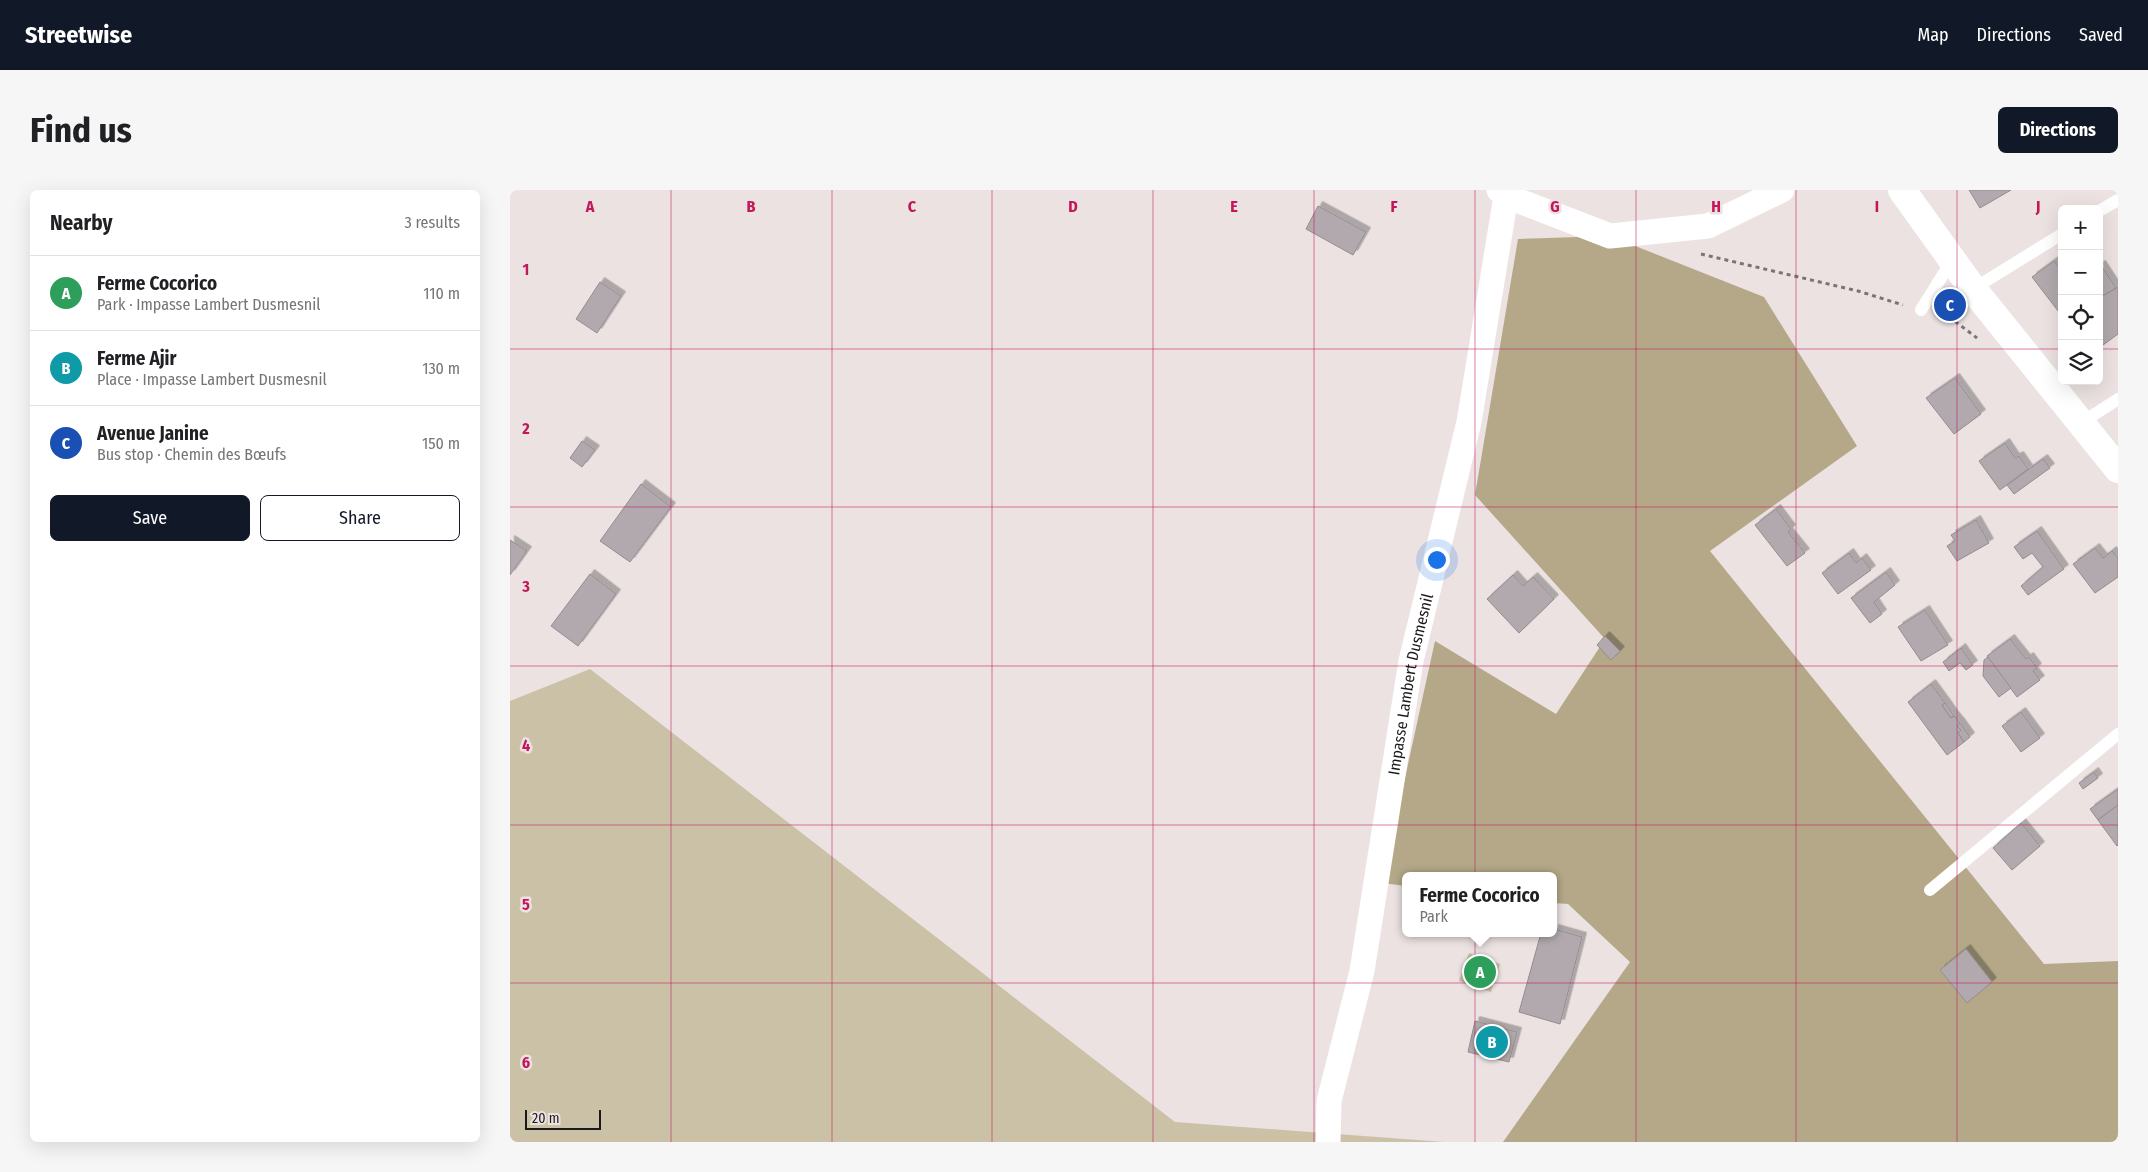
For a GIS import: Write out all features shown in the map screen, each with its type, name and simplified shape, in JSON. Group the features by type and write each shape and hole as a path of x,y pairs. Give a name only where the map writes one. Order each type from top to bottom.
{"street":[{"path":"1503,193 1610,236 1708,226 1782,190"},
{"path":"1902,190 1973,289 2118,469"},
{"name":"Impasse Lambert Dusmesnil","path":"1328,1142 1328,1100 1362,971 1410,661 1469,422 1503,193"}],"lane":[{"path":"2103,209 2118,200"},
{"path":"1973,289 2058,236"},
{"path":"1921,310 1944,273 1954,263"},
{"path":"2081,423 2118,399"},
{"path":"1930,890 2118,734"}],"path":[{"path":"1699,254 1858,291 1890,301"}],"shaded area":[{"path":"1610,236 1764,297 1857,446 1710,551 2044,964 2118,961 2118,1142 1503,1142 1630,962 1568,904 1557,903 1557,872 1402,872 1402,886 1382,883 1435,641 1556,714 1605,639 1475,495 1518,239"},
{"path":"590,669 1175,1122 1444,1142 510,1142 510,701"},
{"path":"1469,953 1500,964 1491,992 1459,981"}],"building":[{"path":"1969,190 2011,190 1980,208"},
{"path":"1318,206 1366,232 1353,255 1306,229"},
{"path":"2054,261 2058,266 2058,311 2032,277"},
{"path":"2103,268 2116,288 2103,296"},
{"path":"600,282 621,296 597,333 576,319"},
{"path":"2118,287 2118,334 2103,345 2103,340 2103,296"},
{"path":"1955,378 1981,414 1954,434 1926,398"},
{"path":"582,441 595,450 582,467 570,458"},
{"path":"2005,443 2015,458 2019,456 2028,469 2000,490 1979,461"},
{"path":"2043,459 2050,468 2014,494 2007,485"},
{"path":"641,484 671,507 630,562 600,541"},
{"path":"1776,509 1791,529 1788,532 1805,553 1787,566 1755,525"},
{"path":"1976,520 1989,543 1957,561 1947,546 1955,541 1951,535"},
{"path":"2037,531 2064,569 2028,595 2021,586 2043,567 2032,553 2023,559 2014,547"},
{"path":"510,540 527,551 510,575"},
{"path":"2095,548 2103,558 2112,551 2118,558 2118,577 2095,593 2073,564"},
{"path":"1849,553 1856,563 1862,558 1871,570 1838,594 1822,573"},
{"path":"1886,572 1895,585 1874,602 1882,614 1870,623 1851,598"},
{"path":"590,574 616,594 578,646 551,626"},
{"path":"1513,575 1523,586 1533,577 1554,599 1519,633 1487,599"},
{"path":"1925,610 1948,645 1921,661 1898,627"},
{"path":"1605,636 1620,651 1611,660 1597,645"},
{"path":"2010,639 2026,659 2029,657 2037,668 2033,671 2040,680 2017,697 1987,656"},
{"path":"1961,648 1973,665 1966,670 1960,663 1949,671 1943,662"},
{"path":"1988,657 2011,688 1999,697 1983,676 1984,660"},
{"path":"1931,684 1945,703 1942,705 1951,718 1954,716 1960,723 1957,726 1961,730 1958,733 1964,742 1947,755 1908,702"},
{"path":"1945,703 1954,716 1951,718 1942,705"},
{"path":"2021,712 2040,738 2021,752 2002,726"},
{"path":"1960,723 1970,737 1964,742 1958,733 1961,730 1957,726"},
{"path":"2094,772 2098,778 2083,789 2079,783"},
{"path":"2118,789 2118,805 2098,820 2090,809"},
{"path":"2118,805 2118,845 2117,846 2098,820"},
{"path":"2021,823 2040,846 2012,870 1993,848"},
{"path":"1557,930 1582,937 1560,1024 1519,1012 1540,937 1557,937"},
{"path":"1966,949 1992,982 1967,1003 1940,970"},
{"path":"1475,1021 1517,1032 1509,1062 1468,1052"}],"place":[{"name":"Avenue Janine","path":"1950,305"},
{"name":"Ferme Cocorico","path":"1480,972"},
{"name":"Ferme Ajir","path":"1492,1042"}]}
